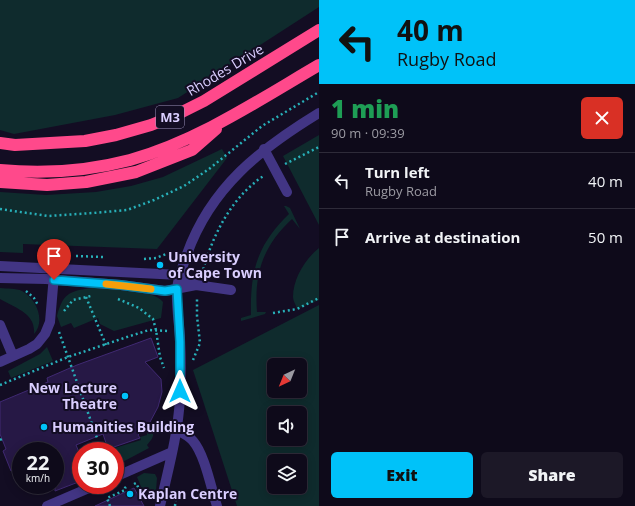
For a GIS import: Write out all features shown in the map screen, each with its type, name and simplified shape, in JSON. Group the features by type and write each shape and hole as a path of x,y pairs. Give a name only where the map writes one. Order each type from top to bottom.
{"highway":[{"name":"Rhodes Drive","path":"0,143 15,145 54,144 85,141 116,135 151,125 204,101 319,30"},
{"name":"M3","path":"0,170 46,171 74,169 129,160 188,138 227,119 319,65"},
{"path":"0,182 47,185 86,182 136,172 192,150 227,119"}],"street":[{"path":"160,506 177,430 180,383 180,342 177,289 180,275 196,232 212,206 241,170 264,149 319,113"},
{"path":"264,149 287,192"},
{"path":"0,266 180,275 198,285"},
{"path":"0,362 37,344 46,334 50,322 54,269"},
{"path":"0,278 121,285 165,291 198,285 231,290"},
{"path":"0,325 13,356"},
{"path":"177,430 191,439 198,448 217,506"},
{"path":"124,473 172,452"},
{"path":"47,506 75,494"}],"path":[{"path":"0,209 48,216 127,210 154,200 184,186 209,169 262,126 319,92"},
{"path":"191,366 200,343 196,304 198,285 213,240 226,216 256,181 274,169 319,147"},
{"path":"138,259 156,258 166,254"},
{"path":"74,256 109,257"},
{"path":"21,289 34,298 41,310"},
{"path":"62,315 66,308 74,300 93,296"},
{"path":"86,297 106,345"},
{"path":"115,298 139,308 153,319 160,357 164,368"},
{"path":"273,313 298,309 319,298"},
{"path":"0,385 68,357 149,330"},
{"path":"59,331 97,438"},
{"path":"110,506 107,498 136,483 140,491 157,493"},
{"path":"174,506 178,493"}],"green space":[{"path":"0,0 319,0 319,7 178,98 115,115 14,134 0,130"},
{"path":"319,135 319,225 283,156"},
{"path":"222,149 227,158 157,249 23,244 23,253 0,252 0,192 46,195 96,192 131,186 163,177"},
{"path":"284,206 290,208 300,229 292,219 274,239 262,261 257,285 257,312 266,312 265,314 241,321 241,318 251,315 254,272 263,248 278,225 289,214"},
{"path":"319,248 319,300 297,309 293,300 295,283 309,258"},
{"path":"0,288 20,290 27,294 35,304 38,310 39,323 38,329 34,334 32,321 28,316 18,308 0,299"},
{"path":"92,288 130,290 150,294 163,302 161,318 114,331 100,324 98,318 74,328 71,323 61,327 57,316 64,298 72,292"},
{"path":"319,305 319,506 237,506 193,370"},
{"path":"47,347 53,361 11,378 8,371 40,354"},
{"path":"153,431 153,437 147,445 149,448 124,461 124,445 141,440 140,437 147,435 147,433"},
{"path":"144,473 155,474 157,478 156,491 142,489 137,477"}],"building":[{"path":"151,338 158,357 145,362 161,379 162,392 158,407 150,422 138,435 140,438 124,444 124,442 106,442 103,434 83,442 72,442 72,484 64,488 64,442 12,442 11,471 3,451 6,449 0,434 0,402 48,382 47,378 77,365"},
{"name":"Kaplan Centre","path":"134,488 144,506 95,506 124,494"}],"slow traffic":[{"path":"106,284 151,289"}],"place":[{"name":"University of Cape Town","path":"160,265"},
{"name":"New Lecture Theatre","path":"125,396"},
{"name":"Humanities Building","path":"44,427"},
{"name":"Kaplan Centre","path":"130,494"}],"route":[{"path":"54,280 121,285 165,291 177,289 180,342 180,391"}]}
